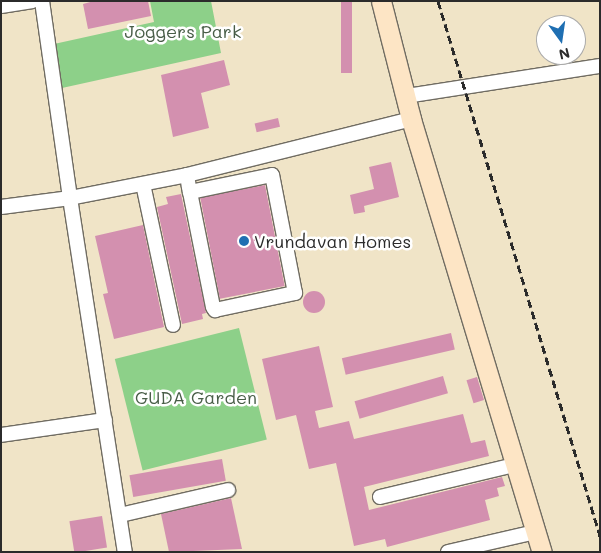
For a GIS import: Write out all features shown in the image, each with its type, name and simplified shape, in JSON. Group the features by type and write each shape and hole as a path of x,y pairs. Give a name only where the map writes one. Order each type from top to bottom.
{"street":[{"path":"1,6 33,1"},
{"path":"42,1 70,198 125,552"},
{"path":"380,1 411,119 514,465 542,552"},
{"path":"406,96 600,66"},
{"path":"1,206 70,198 143,184 411,119"},
{"path":"251,159 256,176"},
{"path":"187,174 190,192 215,310 292,295 296,288 274,178 269,174 256,176 190,192"},
{"path":"143,184 172,324"},
{"path":"1,435 105,420"},
{"path":"380,498 514,465"},
{"path":"120,515 228,490"},
{"path":"448,552 535,532"}],"green space":[{"name":"Joggers Park","path":"150,1 211,1 221,53 62,88 54,44 154,22"},
{"name":"GUDA Garden","path":"239,328 267,440 143,471 115,359"}],"building":[{"path":"94,1 148,1 151,16 88,29 83,4"},
{"path":"341,1 352,1 352,73 341,73"},
{"path":"224,60 230,85 201,93 209,128 173,137 161,75"},
{"path":"278,118 280,127 257,132 255,123"},
{"path":"391,162 399,197 364,206 365,212 354,214 350,195 374,189 369,167"},
{"name":"Vrundavan Homes","path":"265,185 285,286 220,299 200,198"},
{"path":"181,194 206,313 202,314 203,319 182,324 157,207 168,204 166,197"},
{"path":"143,225 164,327 114,339 103,294 108,293 95,236"},
{"path":"314,291 322,294 325,302 322,310 314,313 306,310 303,302 306,294"},
{"path":"451,333 455,350 346,375 342,358"},
{"path":"319,346 333,407 315,411 319,428 349,421 354,439 463,414 471,443 485,440 489,456 364,487 369,510 502,477 505,486 497,488 499,496 485,500 490,520 387,547 385,539 354,546 336,463 309,469 296,415 276,420 262,359"},
{"path":"443,376 448,393 360,419 355,401"},
{"path":"477,377 484,400 473,403 466,380"},
{"path":"222,459 226,481 133,497 129,475"},
{"path":"231,498 242,549 169,552 161,514"},
{"path":"102,516 107,548 74,552 69,521"}],"railway":[{"path":"438,1 600,536"}],"place":[{"name":"Vrundavan Homes","path":"244,241"}]}
